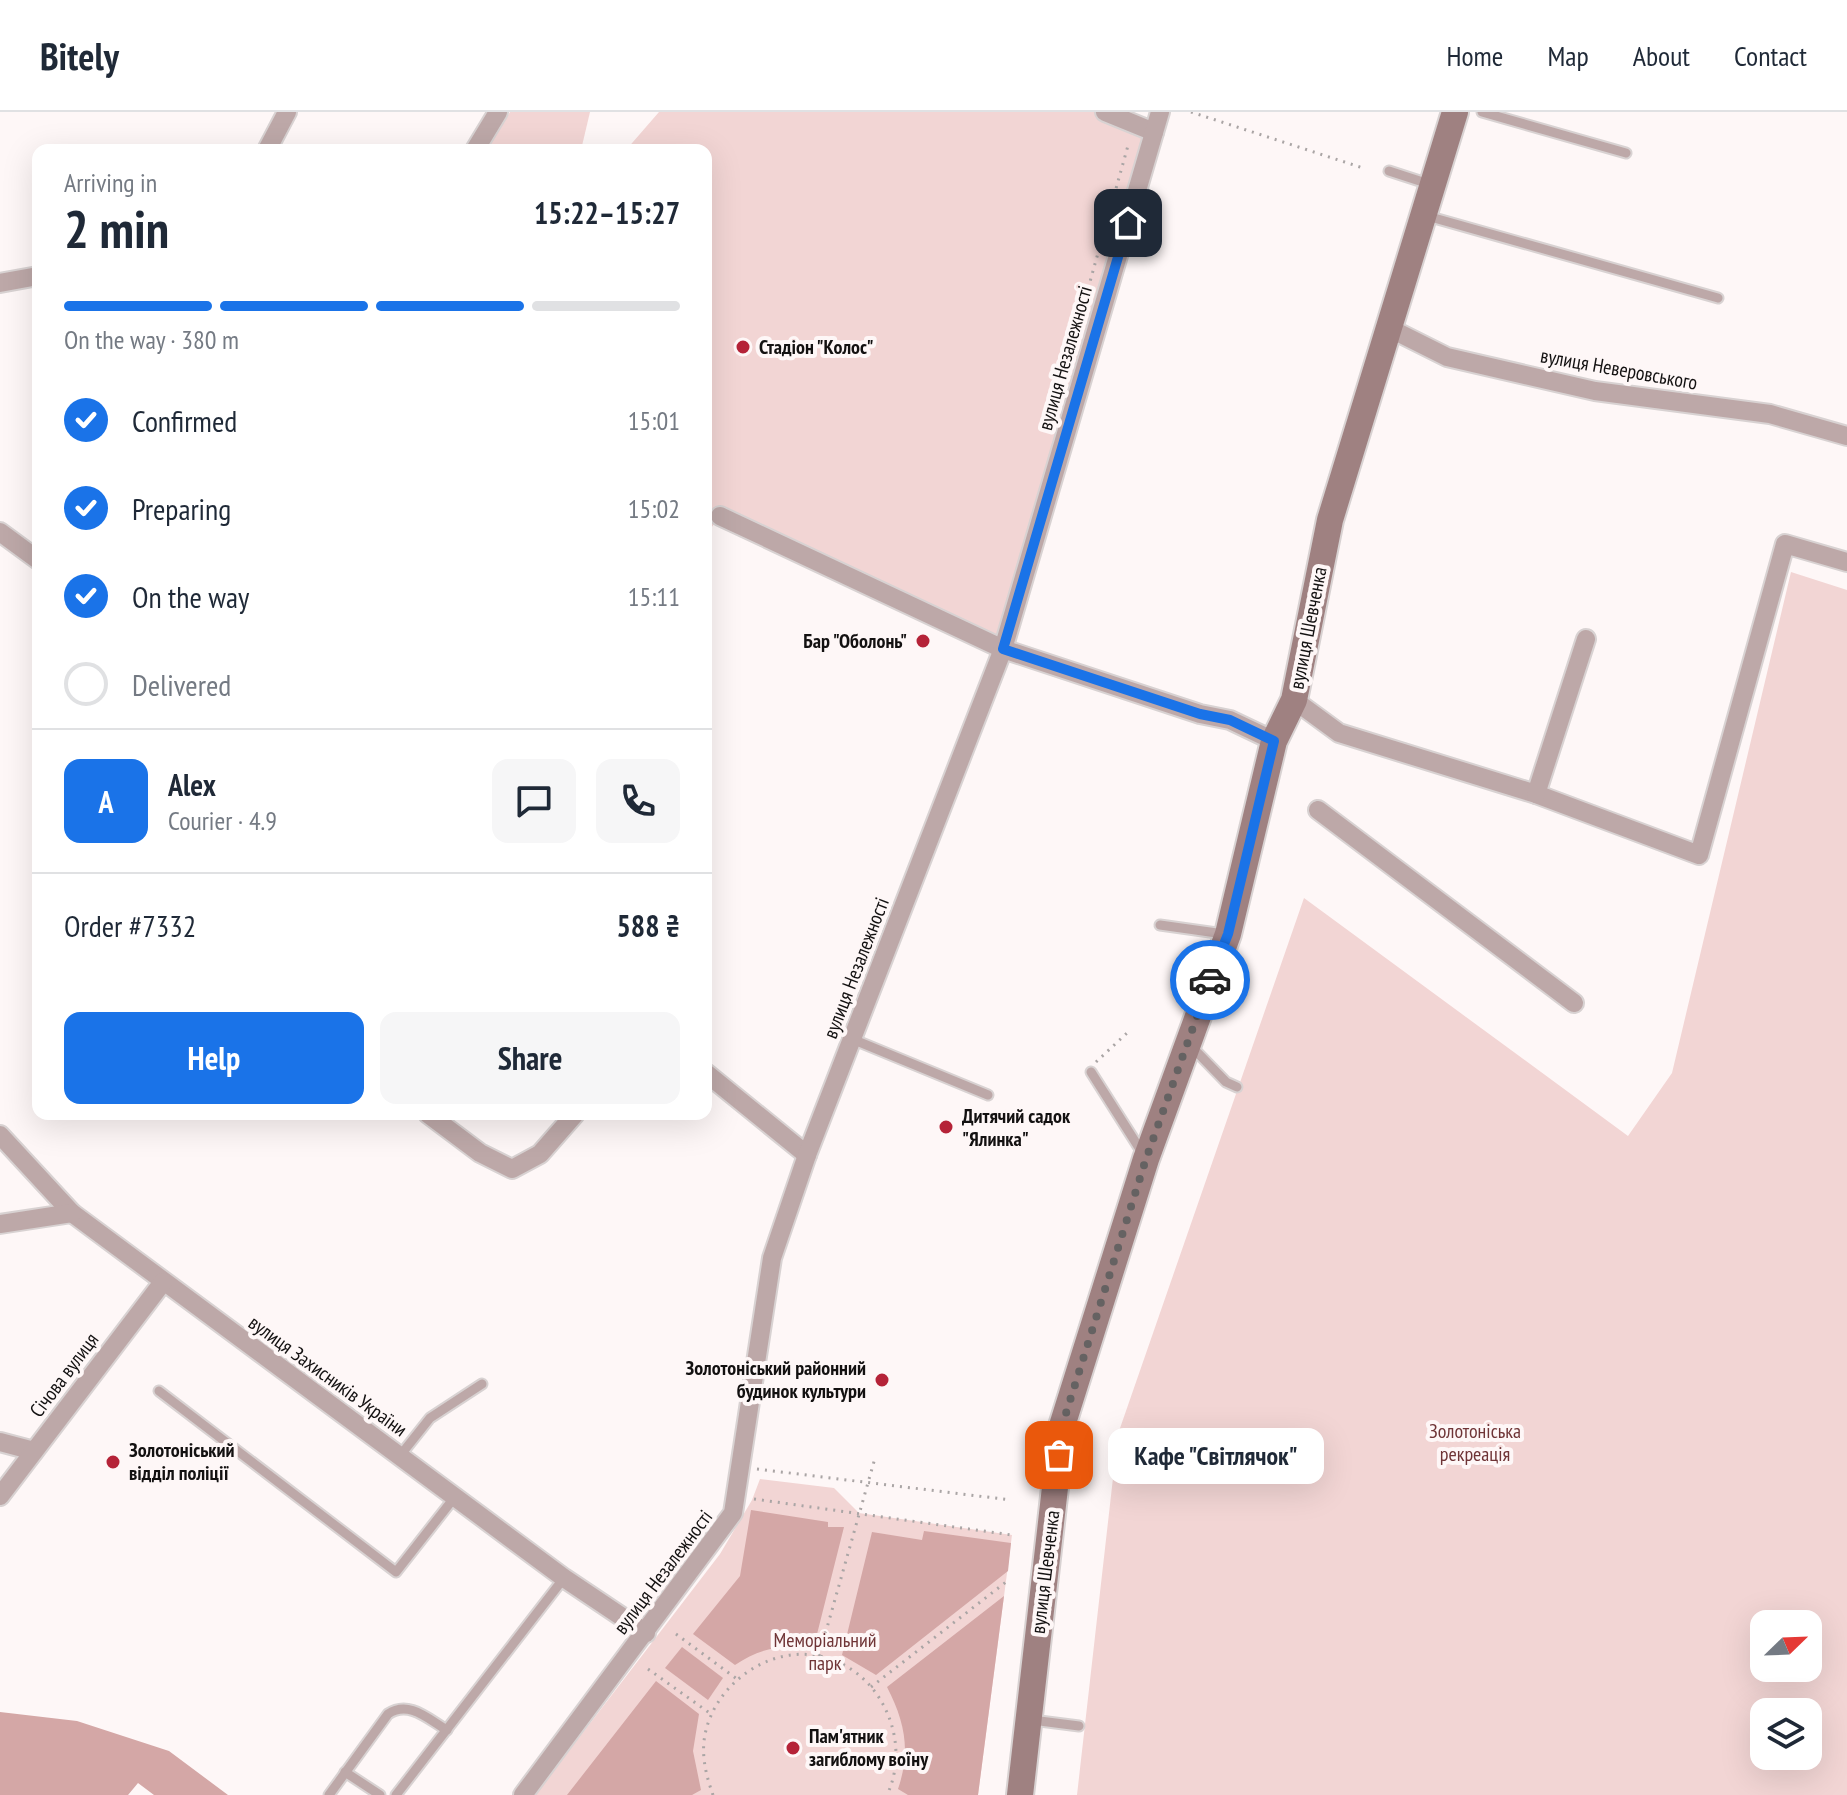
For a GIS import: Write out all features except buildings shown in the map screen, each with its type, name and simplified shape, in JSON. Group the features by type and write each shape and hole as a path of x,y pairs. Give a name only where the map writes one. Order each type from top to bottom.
{"main road":[{"name":"вулиця Шевченка","path":"1020,1795 1062,1426 1146,1159 1186,1041 1228,934 1274,741 1294,700 1330,520 1455,112"}],"street":[{"path":"270,144 287,112"},
{"path":"479,144 498,112"},
{"path":"1105,112 1154,132"},
{"name":"вулиця Незалежності","path":"523,1795 733,1513 772,1258 807,1155 1003,649 1160,112"},
{"path":"0,283 32,277"},
{"name":"вулиця Неверовського","path":"1389,328 1462,360 1595,391 1770,414 1847,436"},
{"path":"720,516 1003,649 1200,714 1230,720 1274,741"},
{"path":"0,532 32,556"},
{"path":"1294,700 1339,733 1536,794 1699,855 1785,544 1847,562"},
{"path":"1536,794 1586,639"},
{"path":"1318,810 1574,1003"},
{"path":"712,1078 807,1155"},
{"path":"436,1120 480,1153 512,1169 540,1154 570,1120"},
{"name":"вулиця Захисників України","path":"0,1135 72,1213 454,1498 646,1633"},
{"path":"0,1224 72,1213"},
{"name":"Січова вулиця","path":"0,1496 163,1282"},
{"path":"0,1442 34,1451"}],"lane":[{"path":"1482,112 1626,153"},
{"path":"1389,171 1433,186"},
{"path":"1424,215 1718,298"},
{"path":"1160,925 1228,934"},
{"path":"852,1039 988,1095"},
{"path":"1186,1041 1226,1082 1237,1087"},
{"path":"1092,1068 1146,1159"},
{"path":"399,1457 430,1418 482,1384"},
{"path":"159,1391 396,1572 454,1498"},
{"path":"396,1795 564,1578"},
{"path":"329,1795 388,1714 397,1708 411,1709 447,1730"},
{"path":"1028,1720 1079,1726"},
{"path":"345,1772 380,1795"}],"path":[{"path":"1191,112 1363,168"},
{"path":"1092,1068 1127,1033"},
{"path":"819,1656 875,1458"},
{"path":"740,1468 1011,1500"},
{"path":"750,1498 1012,1535"},
{"path":"871,1687 1006,1582"},
{"path":"676,1634 737,1679"},
{"path":"713,1795 705,1770 704,1741 711,1714 737,1679 758,1665 783,1657 819,1656 854,1672 871,1687 887,1710 896,1736 897,1764 888,1793 895,1795"},
{"path":"648,1669 711,1714"}],"green space":[{"path":"510,112 590,112 582,144 491,144"},
{"path":"659,112 1105,112 1154,132 1003,649 720,516 712,527 712,144 631,144"},
{"name":"Золотоніська рекреація","path":"1791,572 1847,590 1847,1795 1077,1795 1118,1434 1304,898 1628,1136 1672,1073"},
{"name":"Меморіальний парк","path":"760,1479 834,1488 859,1513 1012,1535 978,1795 535,1795 720,1554 752,1500"}],"shaded area":[{"path":"751,1510 828,1522 828,1527 844,1527 813,1650 772,1648 735,1665 693,1634 740,1576"},
{"path":"924,1531 1011,1543 1008,1571 876,1675 842,1655 872,1532 922,1540"},
{"path":"1004,1596 978,1795 908,1795 898,1789 904,1762 904,1737 887,1687"},
{"path":"682,1647 723,1678 708,1700 665,1668"},
{"path":"656,1681 699,1714 693,1751 701,1790 692,1795 567,1795"},
{"path":"0,1712 77,1721 169,1751 228,1795 154,1795 138,1783 128,1795 0,1795"}],"way so far":[{"path":"1059,1455 1062,1426 1146,1159 1210,980"}],"place":[{"name":"Стадіон \"Колос\"","path":"743,347"},
{"name":"Бар \"Оболонь\"","path":"923,641"},
{"name":"Дитячий садок \"Ялинка\"","path":"946,1127"},
{"name":"Золотоніський районний будинок культури","path":"882,1380"},
{"name":"Кафе \"Світлячок\"","path":"1059,1455"},
{"name":"Золотоніський відділ поліції","path":"113,1462"},
{"name":"Пам'ятник загиблому воїну","path":"793,1748"}],"route":[{"path":"1128,223 1003,649 1200,714 1230,720 1274,741 1228,934 1210,980"}]}
